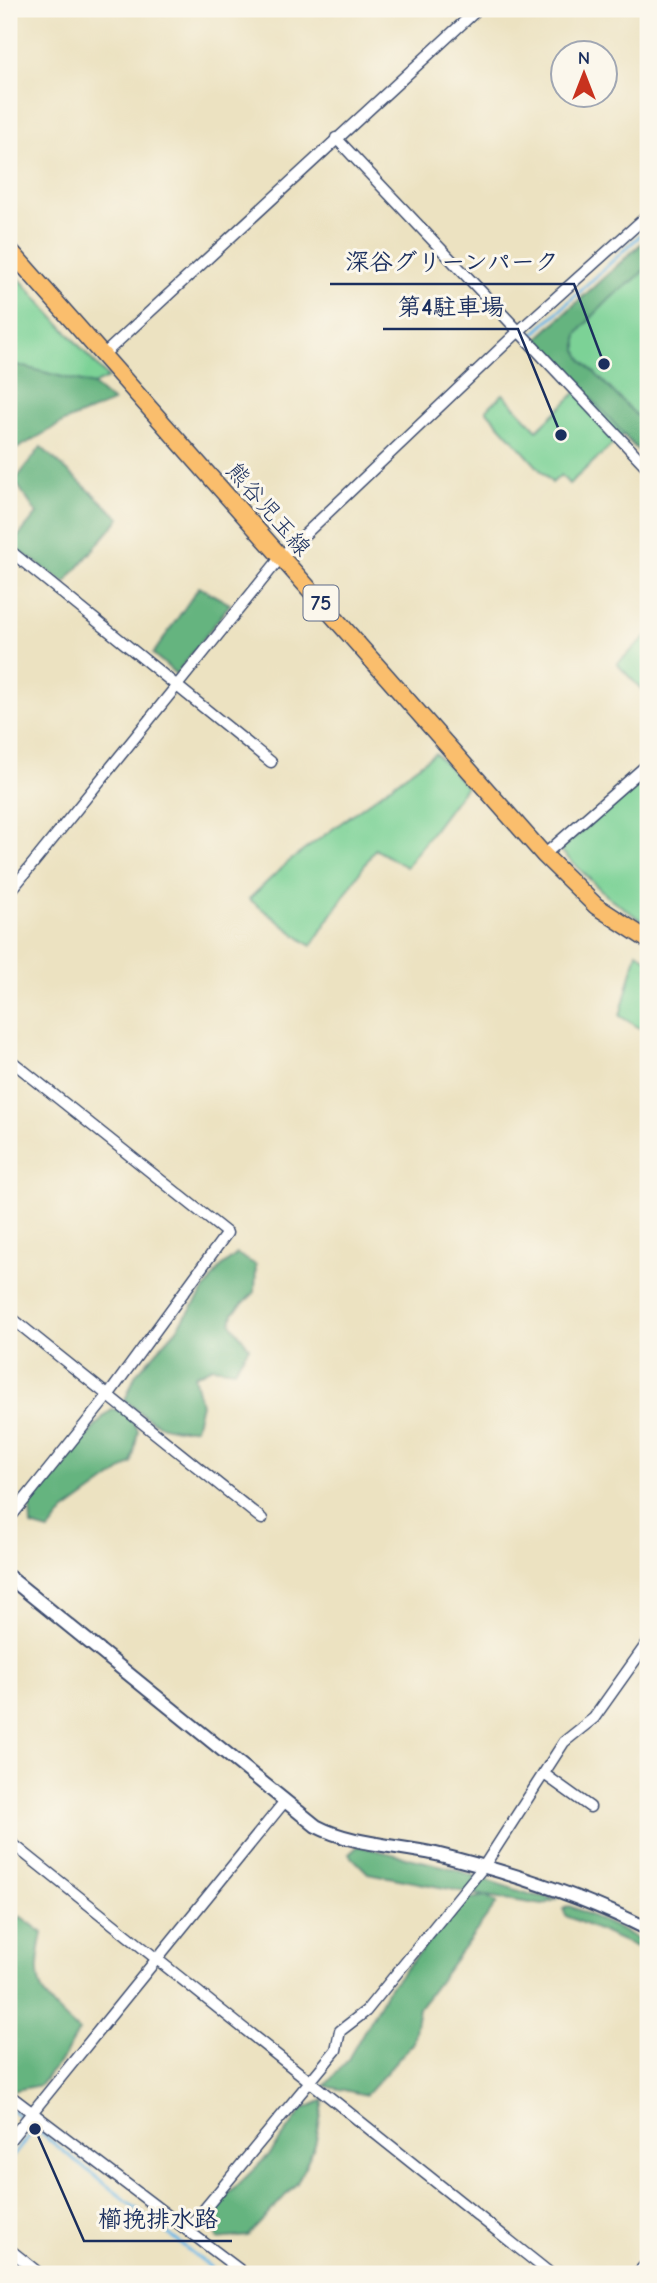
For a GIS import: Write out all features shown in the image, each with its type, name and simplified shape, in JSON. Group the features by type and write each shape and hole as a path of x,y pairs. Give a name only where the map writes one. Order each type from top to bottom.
{"main road":[{"name":"熊谷児玉線","path":"9,249 544,855 596,906 648,940"}],"street":[{"path":"103,355 478,9"},
{"path":"336,138 648,468"},
{"path":"9,893 281,557 520,330 648,215"},
{"path":"9,550 271,762"},
{"path":"544,855 648,764"},
{"path":"9,1059 227,1233 107,1397 9,1519"},
{"path":"9,1316 262,1519"},
{"path":"9,1577 327,1832 484,1866 563,1891 648,1929"},
{"path":"188,2229 310,2084 336,2050 341,2031 366,2011 484,1866 564,1742 594,1718 648,1642"},
{"path":"544,1774 590,1807"},
{"path":"9,2141 285,1801"},
{"path":"9,1842 551,2274"},
{"path":"9,2095 245,2274"},
{"path":"9,2249 40,2274"},
{"path":"637,2274 648,2262"}],"green space":[{"path":"648,237 648,461 623,435 569,484 561,475 552,483 486,410 503,394 537,430 581,388 537,339"},
{"path":"647,239 649,251 645,268 585,325 577,335 577,350 583,361 638,417 648,420 648,461 537,339"},
{"path":"9,267 108,378 93,385 9,363"},
{"path":"9,363 93,385 113,402 66,421 9,453"},
{"path":"41,447 120,518 65,583 11,545 37,514 15,481"},
{"path":"199,587 230,604 176,674 153,654"},
{"path":"648,635 648,696 617,664"},
{"path":"435,753 466,786 406,867 375,849 311,946 249,899 287,863"},
{"path":"648,774 648,925 607,896 560,850"},
{"path":"637,952 648,960 648,1033 620,1016"},
{"path":"237,1254 256,1265 255,1292 233,1313 231,1323 249,1347 234,1370 212,1367 194,1376 201,1404 195,1428 165,1427 141,1414 125,1400 136,1374 176,1330 220,1268"},
{"path":"113,1409 124,1411 138,1430 132,1463 64,1512 49,1531 31,1526 30,1504 104,1416"},
{"path":"358,1846 447,1867 532,1895 557,1899 543,1905 368,1873 349,1854"},
{"path":"486,1896 497,1903 419,2008 413,2043 366,2095 325,2086 347,2061 388,1989 465,1900"},
{"path":"569,1906 648,1944 636,1947 566,1916 563,1909"},
{"path":"20,1916 43,1933 38,1966 42,1989 55,2008 79,2031 64,2057 40,2085 11,2091 9,1925"},
{"path":"324,2100 315,2145 297,2183 248,2236 217,2239 217,2205 271,2153 303,2109"}],"waterway":[{"path":"534,334 648,228"},
{"path":"9,2108 219,2274"},
{"path":"9,2161 35,2129"}],"place":[{"name":"深谷グリーンパーク","path":"604,364"},
{"name":"第4駐車場","path":"561,435"},
{"name":"櫛挽排水路","path":"35,2129"}]}
